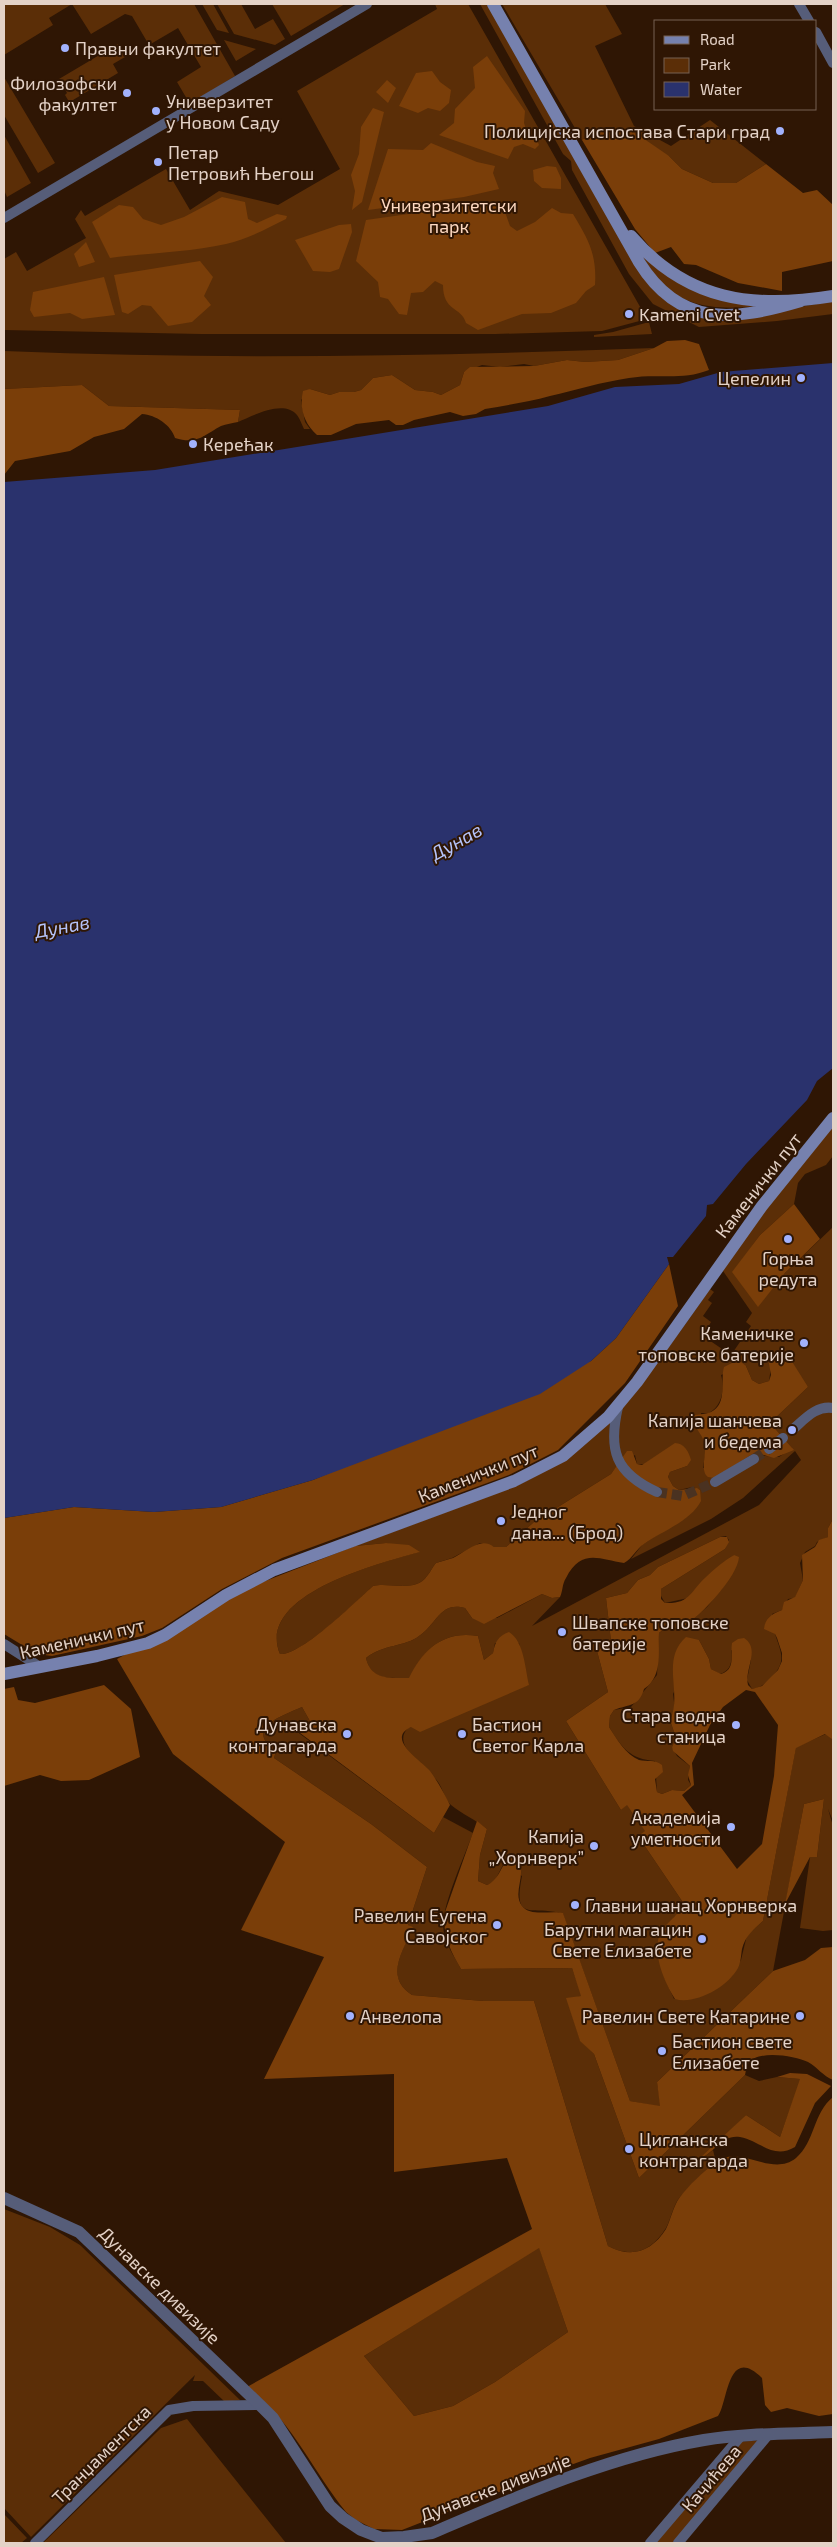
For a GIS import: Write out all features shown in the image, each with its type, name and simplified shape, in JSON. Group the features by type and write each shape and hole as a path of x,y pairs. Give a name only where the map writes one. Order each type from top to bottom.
{"main road":[{"path":"493,4 650,280 664,294 689,310 713,314 748,313 833,296"},
{"path":"618,221 658,264 680,279 715,294 743,300 801,301"},
{"name":"Каменички пут","path":"4,1674 148,1643 165,1635 226,1595 274,1570 514,1481 563,1456 593,1431 618,1405 671,1336 762,1206 833,1118"}],"street":[{"path":"4,218 367,4"},
{"path":"800,4 808,20"},
{"path":"817,34 833,63"},
{"path":"618,1405 614,1425 614,1443 617,1458 624,1471 637,1483 657,1492"},
{"path":"792,1430 814,1411 827,1407 833,1408"},
{"path":"769,1449 783,1438"},
{"path":"715,1482 754,1460"},
{"path":"4,1644 40,1667"},
{"name":"Дунавске дивизије","path":"4,2198 79,2232 272,2418 336,2512 361,2530 382,2538 403,2540 432,2533 594,2469 696,2442 740,2436 833,2432"},
{"name":"Транџаментска","path":"35,2543 169,2410 193,2406 260,2405"},
{"name":"Качићева","path":"678,2543 770,2434"},
{"name":"Качићева","path":"650,2543 740,2436"}],"green space":[{"path":"4,4 72,4 49,18 53,25 4,55"},
{"path":"72,4 194,4 235,76 190,104 177,82 201,67 178,28 149,45 132,16 125,14 91,34"},
{"path":"202,4 213,4 229,33 217,30"},
{"path":"217,4 241,4 255,29 273,19 285,39 275,45 234,34"},
{"path":"272,4 345,4 291,36"},
{"name":"Универзитетски парк","path":"435,4 468,4 647,319 602,331 495,334 201,334 4,330 4,259 16,252 27,271 86,238 75,219 81,210 85,216 166,169 190,210 219,191 278,205 340,169 297,91 437,9"},
{"path":"480,4 491,4 650,279 702,311 800,307 833,301 833,314 777,321 699,327 653,304 629,274 572,170 571,161 563,154"},
{"path":"502,4 605,4 622,34 595,46 634,126 671,146 710,120 766,164 736,183 713,183 682,169 669,156 582,140"},
{"path":"224,40 256,49 236,61"},
{"path":"118,44 125,57 113,64 118,73 73,100 74,103 71,105 59,79"},
{"path":"487,56 525,111 524,123 527,132 536,137 539,145 535,149 523,144 514,147 508,159 439,135 454,123 455,109 475,88 473,67"},
{"path":"432,71 440,82 451,90 449,103 440,111 428,108 418,113 399,106 416,73"},
{"path":"4,77 55,163 38,173 4,115"},
{"path":"387,80 396,88 388,103 376,92"},
{"path":"373,108 384,112 362,202 352,210 355,191 351,175 359,154 361,127"},
{"path":"620,128 637,134 669,156 682,169 713,183 736,183 766,164 803,193 817,190 833,205 833,261 782,272 782,291 738,283 696,265 684,264 671,247 655,253 635,229 582,140 601,130"},
{"path":"4,135 31,183 7,197 4,190"},
{"path":"431,143 477,162 495,166 493,173 499,189 464,197 368,210 388,149 423,150"},
{"path":"547,166 556,167 561,178 561,189 542,188 534,181 533,170"},
{"path":"222,197 245,202 248,219 257,223 277,214 287,216 286,219 257,233 226,244 198,249 110,258 92,222 119,205 133,207 143,219 161,225 184,217"},
{"path":"501,201 510,226 517,231 535,222 552,208 561,213 573,214 583,231 595,264 595,285 586,291 576,303 551,313 522,314 478,330 466,323 464,318 449,304 444,294 443,285 435,281 423,292 411,293 407,315 399,314 388,299 380,297 378,282 356,261 366,220"},
{"path":"351,224 352,232 339,269 330,272 313,271 295,240 339,225"},
{"path":"86,242 95,262 79,267 74,254"},
{"path":"636,245 658,267 758,306 717,307 690,302 678,296 657,278"},
{"path":"200,261 213,277 204,296 211,305 192,322 168,326 151,306 142,305 128,314 122,312 114,275"},
{"path":"104,277 115,315 82,319 70,313 34,317 30,310 33,292"},
{"path":"649,322 652,334 594,337 594,335"},
{"path":"685,340 699,344 709,370 689,375 639,377 619,380 534,400 485,409 476,414 463,416 450,412 414,420 403,425 396,425 389,420 356,424 331,435 317,435 306,420 302,409 303,391 310,389 330,395 339,392 354,392 361,390 373,378 392,375 415,390 441,395 460,385 464,372 470,367 534,366 567,360 585,362 618,360 654,348 667,341"},
{"path":"654,348 618,360 585,362 567,360 534,366 524,364 500,367 482,365 464,372 460,385 441,395 415,390 392,375 373,378 361,390 354,392 339,392 330,395 310,389 301,400 305,422 310,429 304,429 297,415 291,410 284,408 268,410 238,422 240,410 109,406 82,385 4,389 4,351 85,354 329,356"},
{"path":"82,385 109,406 240,410 238,422 221,426 195,440 183,440 175,438 170,429 162,422 152,416 142,414 124,429 94,437 70,451 15,461 4,475 4,389"},
{"path":"833,1123 833,1156 826,1165 805,1174 798,1183 794,1204 760,1235 733,1272 758,1306 785,1273 833,1227 833,1519 828,1528 828,1537 817,1542 815,1546 805,1552 800,1563 803,1580 795,1598 788,1599 782,1610 772,1614 774,1632 781,1653 781,1663 769,1680 759,1687 752,1689 747,1680 751,1660 731,1650 731,1661 727,1670 720,1674 711,1669 709,1659 699,1640 673,1694 675,1710 670,1720 676,1738 672,1747 677,1756 690,1766 688,1780 691,1785 684,1791 672,1790 662,1794 657,1792 655,1761 633,1755 618,1741 609,1727 610,1716 614,1710 631,1707 657,1675 659,1633 664,1629 684,1627 707,1607 722,1589 734,1555 688,1598 665,1603 660,1594 661,1589 725,1549 729,1540 726,1536 720,1537 658,1567 650,1575 638,1580 627,1593 606,1598 611,1641 597,1651 608,1692 566,1721 621,1810 627,1804 646,1831 638,1836 682,1901 676,1918 664,1928 664,1977 674,1999 723,1983 732,1976 741,1960 747,1935 763,1921 796,1747 826,1734 833,1740 833,1821 828,1809 833,1826 833,1930 823,1931 800,1928 810,1857 817,1857 824,1799 804,1804 773,1971 657,2082 661,2107 630,2101 563,1914 528,1910 523,1907 520,1901 522,1876 503,1865 494,1882 487,1885 478,1881 480,1855 487,1829 449,1803 438,1782 412,1756 404,1742 404,1735 408,1728 528,1685 519,1643 495,1643 493,1653 484,1660 478,1636 455,1636 445,1639 428,1650 421,1658 410,1678 382,1677 372,1671 366,1658 379,1650 413,1640 425,1631 439,1615 450,1608 465,1608 472,1618 497,1618 542,1594 552,1598 560,1597 532,1626 759,1505 801,1460 795,1451 743,1498 711,1519 631,1559 642,1545 674,1524 700,1490 692,1487 679,1490 673,1486 668,1477 670,1472 687,1466 637,1464 635,1455 617,1466 611,1474 534,1522 506,1547 494,1547 480,1543 452,1558 436,1563 427,1576 416,1584 409,1586 373,1586 314,1638 289,1652 280,1654 277,1633 286,1614 303,1598 352,1573 419,1552 386,1543 355,1546 516,1486 547,1469 575,1449 601,1426 648,1374 710,1289 714,1292 708,1300 712,1303 703,1316 711,1322 703,1336 731,1355 751,1326 746,1322 752,1313 723,1271 739,1243","holes":["746,1366 752,1380 759,1384 769,1381 771,1367 808,1387 770,1423 792,1448 779,1457 751,1455 740,1462 703,1468 706,1449 701,1413 709,1413 720,1402 723,1386 721,1375"]},
{"path":"794,1204 820,1239 785,1273 758,1307 732,1272 760,1235"},
{"path":"669,1264 678,1306 625,1383 558,1450 509,1475 282,1558 222,1589 162,1628 142,1636 52,1656 37,1654 4,1634 4,1518 74,1507 154,1512 221,1507 313,1480 591,1361 616,1338"},
{"path":"774,1352 786,1352 808,1387 770,1423 794,1450 774,1458 760,1454 751,1455 714,1478 708,1477 704,1471 704,1442 693,1421 695,1415 709,1413 720,1403 724,1367 736,1361 746,1366 752,1380 759,1384 769,1381 771,1375 768,1358"},
{"path":"675,1443 683,1446 691,1460 687,1466 670,1472 668,1477 673,1486 679,1490 697,1488 700,1490 701,1501 683,1520 641,1546 627,1561 624,1563 599,1558 584,1559 578,1562 565,1580 560,1597 552,1598 542,1594 484,1624 472,1618 465,1608 450,1608 439,1615 425,1631 413,1640 379,1650 366,1658 372,1670 377,1674 388,1677 409,1678 428,1650 445,1639 455,1636 478,1636 484,1660 493,1653 496,1643 500,1638 509,1632 514,1636 521,1648 529,1685 420,1732 411,1727 404,1732 403,1744 430,1771 450,1805 434,1833 296,1730 311,1723 302,1707 285,1714 269,1724 264,1729 263,1736 267,1743 276,1751 274,1758 371,1824 427,1867 408,1925 413,1927 398,1964 399,1980 404,1988 412,1995 483,2001 534,2001 608,2246 625,2252 633,2252 641,2251 654,2243 666,2229 676,2204 684,2192 706,2170 725,2158 745,2158 776,2164 786,2163 796,2158 807,2144 821,2111 833,2097 833,2414 819,2416 787,2408 771,2412 765,2405 762,2378 750,2369 742,2368 735,2372 731,2379 718,2416 659,2439 590,2458 402,2530 374,2529 356,2520 346,2512 289,2430 263,2400 247,2387 532,2229 507,2158 394,2172 394,2074 264,2079 324,1957 241,1930 285,1842 173,1754 117,1659 250,1587 355,1546 386,1543 409,1545 420,1552 352,1573 303,1598 286,1614 277,1633 280,1654 289,1652 301,1646 328,1626 373,1586 409,1586 416,1584 427,1576 436,1563 453,1558 478,1544 484,1543 494,1547 506,1547 534,1522 611,1474 627,1451 632,1451 637,1464 642,1465","holes":["539,2248 568,2332 495,2382 453,2406 414,2416 364,2356"]},
{"path":"833,1519 833,1740 825,1734 796,1748 763,1921 745,1940 738,1968 727,1982 710,1993 692,1999 675,1999 663,1974 657,1945 659,1936 677,1914 682,1901 638,1836 645,1831 627,1805 621,1810 566,1721 608,1692 597,1651 611,1641 606,1598 627,1593 638,1580 650,1575 658,1567 720,1537 727,1537 729,1542 725,1549 661,1589 661,1599 665,1603 674,1603 685,1599 723,1562 734,1555 739,1557 737,1565 726,1585 700,1614 684,1626 665,1629 659,1633 659,1656 654,1678 636,1702 614,1710 610,1716 609,1727 622,1746 634,1758 654,1761 662,1765 663,1772 655,1779 657,1792 662,1794 672,1790 684,1791 691,1785 688,1775 690,1766 673,1751 672,1747 676,1738 670,1720 674,1699 674,1656 678,1646 686,1637 699,1640 709,1659 711,1669 721,1674 726,1672 731,1665 732,1643 744,1638 749,1643 752,1653 747,1679 748,1685 752,1689 762,1686 778,1670 782,1661 782,1653 775,1634 764,1629 767,1619 782,1610 784,1602 795,1597 803,1580 802,1555 815,1547 819,1540 828,1537 828,1528","holes":["746,1690 755,1692 778,1725 774,1776 762,1844 737,1869 682,1795 694,1785 692,1763 710,1725 723,1707"]},
{"path":"104,1685 131,1709 140,1757 89,1780 61,1781 40,1775 4,1786 4,1689 14,1687 18,1700 35,1703"},
{"path":"302,1707 311,1723 296,1731 434,1833 443,1817 473,1833 450,1892 443,1926 447,1943 461,1969 572,1968 582,1996 567,1999 580,2040 594,2054 639,2178 745,2075 759,2081 777,2077 801,2079 780,2137 746,2115 705,2156 713,2150 716,2162 680,2197 666,2228 654,2242 648,2247 633,2252 625,2252 608,2246 534,2001 483,2001 412,1995 404,1988 397,1972 398,1964 412,1928 408,1925 427,1867 371,1824 274,1758 276,1751 267,1743 263,1736 264,1729 276,1719"},
{"path":"824,1799 817,1857 810,1857 785,1904 804,1804"},
{"path":"477,1821 487,1829 480,1855 478,1881 487,1885 491,1883 509,1857 515,1857 521,1869 518,1894 522,1906 535,1912 563,1913 630,2101 660,2106 657,2082 773,1971 805,1960 821,1948 833,1947 833,2080 808,2062 794,2058 768,2055 753,2059 747,2065 745,2075 639,2178 594,2054 580,2041 566,1998 581,1996 572,1968 461,1969 450,1948 445,1928 445,1912"},
{"path":"790,2073 807,2074 831,2086 815,2103 795,2147 787,2150 773,2151 747,2139 734,2137 723,2141 700,2158 746,2115 780,2137 800,2079 777,2077"},
{"path":"4,2209 50,2227 80,2245 240,2400 225,2402 203,2381 193,2381 195,2375 31,2537 4,2508"},
{"path":"539,2247 568,2332 495,2382 453,2406 414,2416 364,2356"},
{"path":"187,2419 286,2543 43,2543 161,2428"},
{"path":"762,2440 676,2543 652,2543 738,2442"},
{"path":"4,2514 27,2538 21,2543 4,2543"}],"water":[{"name":"Дунав","path":"833,363 833,1068 817,1081 807,1100 746,1164 713,1204 707,1205 706,1216 673,1257 667,1257 669,1264 616,1338 591,1361 540,1394 313,1480 221,1507 154,1512 74,1507 4,1518 4,482 155,470 548,406 615,387 679,384 721,372"}],"tunnel":[{"path":"754,1459 769,1449"},
{"path":"657,1492 683,1496 715,1482"}],"place":[{"name":"Правни факултет","path":"65,48"},
{"name":"Филозофски факултет","path":"127,93"},
{"name":"Универзитет у Новом Саду","path":"156,111"},
{"name":"Полицијска испостава Стари град","path":"780,131"},
{"name":"Петар Петровић Његош","path":"158,162"},
{"name":"Kameni Cvet","path":"629,314"},
{"name":"Цепелин","path":"801,378"},
{"name":"Керећак","path":"193,444"},
{"name":"Горња редута","path":"788,1239"},
{"name":"Каменичке топовске батерије","path":"804,1343"},
{"name":"Капија шанчева и бедема","path":"792,1430"},
{"name":"Једног дана... (Брод)","path":"501,1521"},
{"name":"Швапске топовске батерије","path":"562,1632"},
{"name":"Стара водна станица","path":"736,1725"},
{"name":"Дунавска контрагарда","path":"347,1734"},
{"name":"Бастион Светог Карла","path":"462,1734"},
{"name":"Академија уметности","path":"731,1827"},
{"name":"Капија „Хорнверк”","path":"594,1846"},
{"name":"Главни шанац Хорнверка","path":"575,1905"},
{"name":"Равелин Еугена Савојског","path":"497,1925"},
{"name":"Барутни магацин Свете Елизабете","path":"702,1939"},
{"name":"Анвелопа","path":"350,2016"},
{"name":"Равелин Свете Катарине","path":"800,2016"},
{"name":"Бастион свете Елизабете","path":"662,2051"},
{"name":"Цигланска контрагарда","path":"629,2149"}]}
